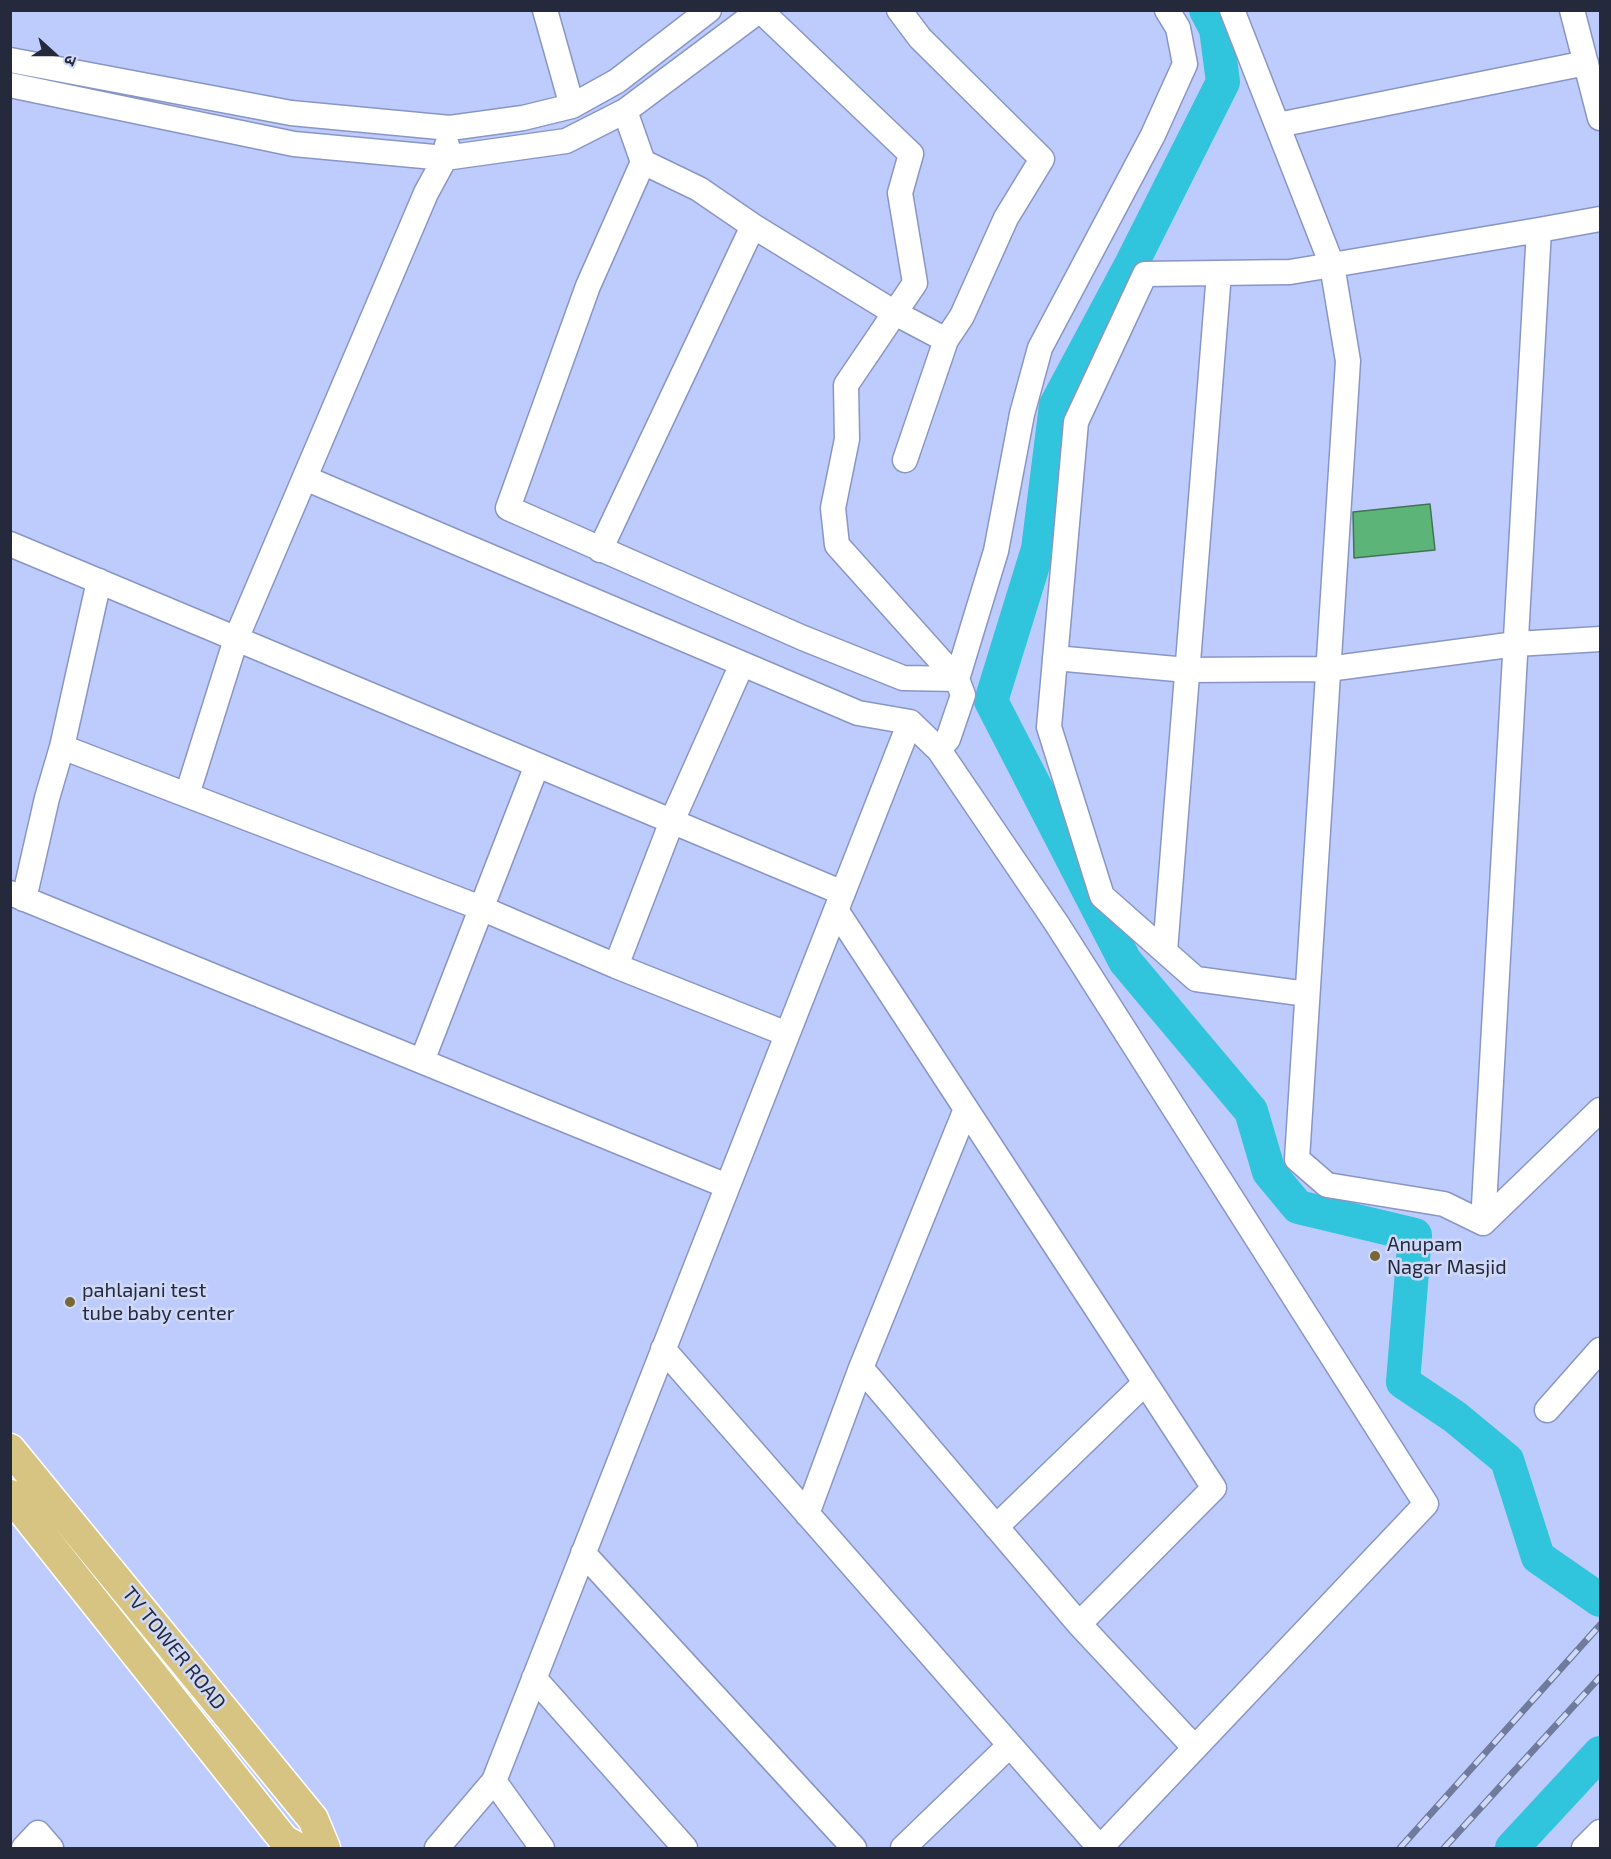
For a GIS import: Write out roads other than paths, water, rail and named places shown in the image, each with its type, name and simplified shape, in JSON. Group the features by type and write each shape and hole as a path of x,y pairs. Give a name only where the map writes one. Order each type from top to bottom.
{"main road":[{"name":"TV TOWER ROAD","path":"10,1449 313,1819"},
{"name":"TV TOWER ROAD","path":"10,1495 291,1846"},
{"path":"313,1819 324,1848"}],"street":[{"path":"10,60 291,113 450,128 523,118 572,106 616,81 684,18 709,10"},
{"path":"10,85 294,144 445,158 566,141 625,111 760,10 911,154 900,193 915,283 846,385 847,439 833,508 837,545 957,680 963,695 948,739 939,750"},
{"path":"899,10 920,38 1042,159 1006,218 962,316 946,340 905,460"},
{"path":"957,680 996,551 1022,414 1040,348 1153,135 1185,64 1178,28 1167,10"},
{"path":"1232,10 1332,265 1348,362 1297,1159 1327,1185 1444,1204 1483,1223"},
{"path":"1572,10 1600,118"},
{"path":"549,12 572,106"},
{"path":"1278,126 1586,63"},
{"path":"625,111 643,162 588,286 508,508 803,638 903,678 957,680"},
{"path":"187,795 236,639 426,193 445,158 450,128"},
{"path":"643,162 699,189 753,226 895,313 946,340"},
{"path":"1307,994 1196,979 1102,896 1049,727 1076,422 1146,274 1290,272 1600,219"},
{"path":"600,550 753,226"},
{"path":"1483,1223 1539,230"},
{"path":"1165,951 1219,273"},
{"path":"305,478 858,713 910,722 939,750 1064,934 1426,1504 1100,1848 663,1349"},
{"path":"10,544 672,821 839,902 966,1109 1214,1488 1079,1624"},
{"path":"99,581 62,747 17,896 727,1186"},
{"path":"1055,658 1187,670 1328,669 1516,644 1600,639"},
{"path":"616,966 672,821 742,663"},
{"path":"437,1848 494,1781 910,722"},
{"path":"62,747 481,908 616,966 787,1035"},
{"path":"422,1061 537,765"},
{"path":"807,1514 861,1368 966,1109"},
{"path":"1483,1223 1600,1110"},
{"path":"1547,1410 1600,1350"},
{"path":"861,1368 1079,1624 1195,1748"},
{"path":"996,1527 1145,1383"},
{"path":"584,1553 854,1848"},
{"path":"534,1678 685,1848"},
{"path":"903,1848 1010,1745"},
{"path":"494,1781 542,1848"},
{"name":"TV TOWER ROAD","path":"313,1819 337,1848"},
{"path":"1584,1848 1600,1832"},
{"path":"24,1848 38,1833 51,1848"}],"waterway":[{"path":"1206,10 1216,29 1223,82 1132,263 1056,405 1038,549 991,701 1125,961 1251,1111 1269,1172 1298,1207 1415,1235 1403,1382 1455,1417 1507,1460 1538,1557 1600,1600"},
{"path":"1512,1848 1600,1753"}],"railway":[{"path":"1400,1848 1600,1625"},
{"path":"1444,1848 1600,1677"}],"place":[{"name":"Anupam Nagar Masjid","path":"1375,1256"},
{"name":"pahlajani test tube baby center","path":"70,1302"}]}
